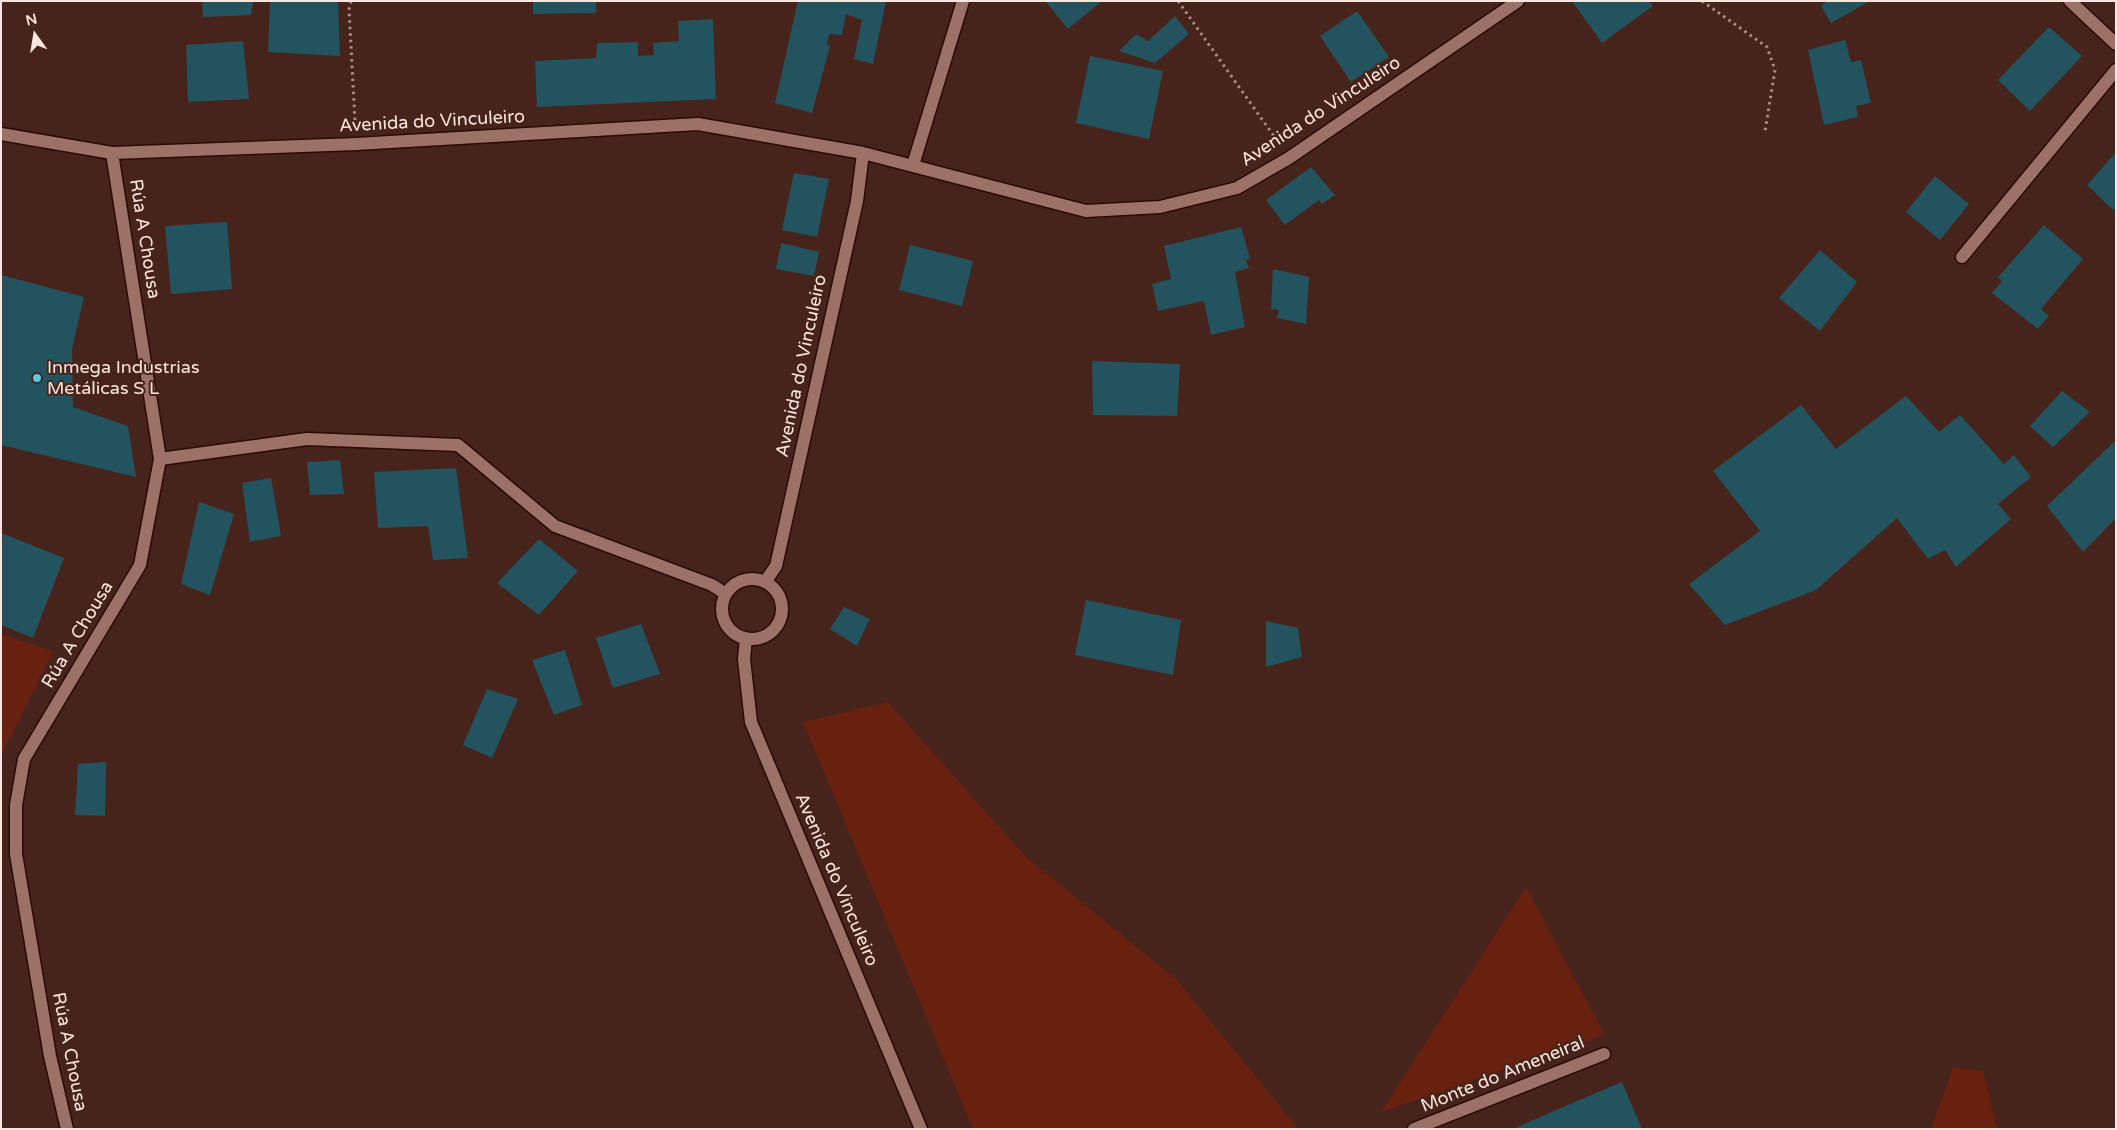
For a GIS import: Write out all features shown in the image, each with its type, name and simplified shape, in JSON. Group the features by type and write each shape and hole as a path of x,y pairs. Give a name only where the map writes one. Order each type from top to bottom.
{"street":[{"path":"913,165 964,1"},
{"name":"Avenida do Vinculeiro","path":"1,134 112,153 356,144 698,124 863,153 1086,211 1160,207 1237,188 1290,158 1518,1"},
{"path":"2070,1 2116,44"},
{"path":"1962,257 2116,70"},
{"name":"Rúa A Chousa","path":"67,1129 50,1056 16,854 16,805 24,759 140,565 160,459 112,153"},
{"name":"Avenida do Vinculeiro","path":"765,582 776,566 856,201 863,153"},
{"path":"160,459 307,439 458,445 555,526 712,585 726,594"},
{"path":"747,579 765,582 778,595 782,613 779,623 765,636 756,639 746,638 730,630 724,622 722,613 726,594 731,587 747,579"},
{"name":"Avenida do Vinculeiro","path":"746,638 744,659 751,722 921,1129"},
{"name":"Monte do Ameneiral","path":"1414,1129 1604,1054"}],"path":[{"path":"351,1 349,9 356,144"},
{"path":"1178,1 1290,158"},
{"path":"1702,1 1767,47 1775,70 1766,131"}],"shaded area":[{"path":"1,634 53,651 1,755"},
{"path":"888,702 1025,856 1176,979 1299,1129 973,1129 803,722"},
{"path":"1526,887 1605,1035 1381,1112"},
{"path":"1953,1067 1983,1071 1997,1129 1931,1129"}],"building":[{"path":"202,1 253,1 251,15 203,17"},
{"path":"338,1 340,56 268,52 270,2"},
{"path":"533,1 596,1 596,13 533,14"},
{"path":"798,1 886,1 873,64 854,59 862,20 846,14 842,35 829,34 827,45 830,46 812,113 775,103"},
{"path":"1045,1 1102,1 1068,29"},
{"path":"1572,1 1649,1 1653,6 1602,43"},
{"path":"1827,1 1870,1 1831,23 1821,6"},
{"path":"1357,11 1389,57 1351,82 1320,36"},
{"path":"1175,16 1189,34 1155,63 1119,51 1136,34 1148,41"},
{"path":"713,19 716,99 537,107 535,61 596,58 597,43 638,42 638,56 654,55 653,43 679,41 678,21"},
{"path":"2049,27 2082,56 2030,111 1998,80"},
{"path":"1845,40 1851,62 1861,60 1871,103 1856,106 1858,117 1824,125 1808,50"},
{"path":"243,41 249,99 188,102 186,45"},
{"path":"1090,56 1163,71 1149,139 1076,123"},
{"path":"2116,152 2116,207 2113,210 2087,185"},
{"path":"1311,167 1335,195 1322,204 1319,200 1285,225 1266,200"},
{"path":"794,173 829,179 817,237 782,230"},
{"path":"1935,176 1969,204 1940,240 1906,212"},
{"path":"227,222 232,289 171,294 165,226"},
{"path":"2044,225 2083,259 2041,309 2049,316 2038,329 1992,293 2002,281 1998,277"},
{"path":"1241,227 1250,258 1246,260 1249,268 1235,272 1245,327 1211,335 1204,301 1158,311 1152,284 1171,279 1164,246"},
{"path":"781,243 819,252 814,276 776,269"},
{"path":"910,245 973,261 962,306 899,290"},
{"path":"1820,250 1857,282 1820,331 1779,298"},
{"path":"1273,269 1309,277 1306,324 1277,318 1279,310 1271,309"},
{"name":"Inmega Industrias Metálicas S L","path":"1,275 84,297 72,349 73,407 128,426 136,477 1,445"},
{"path":"1092,361 1180,364 1177,416 1093,415"},
{"path":"2062,391 2090,412 2053,447 2030,426"},
{"path":"1906,396 1939,432 1960,415 2004,464 2014,455 2031,477 1998,504 2011,519 1956,567 1945,550 1928,559 1897,518 1816,590 1725,625 1689,584 1760,531 1713,471 1801,405 1836,449"},
{"path":"2116,440 2116,518 2083,552 2047,506"},
{"path":"340,460 344,494 310,495 307,462"},
{"path":"456,468 468,558 433,560 428,526 378,528 374,472"},
{"path":"271,478 281,536 250,542 242,483"},
{"path":"199,502 234,514 210,595 181,584"},
{"path":"1,533 64,558 33,638 1,625"},
{"path":"539,539 578,571 539,615 497,583"},
{"path":"1086,600 1181,620 1173,675 1075,655"},
{"path":"844,607 870,619 857,646 830,629"},
{"path":"1266,621 1298,628 1302,657 1266,667"},
{"path":"641,624 660,674 613,688 596,638"},
{"path":"565,650 582,705 554,715 532,660"},
{"path":"487,689 518,699 492,758 463,745"},
{"path":"106,762 105,816 75,815 78,764"},
{"path":"1622,1082 1642,1129 1513,1129 1556,1110"}],"place":[{"name":"Inmega Industrias Metálicas S L","path":"37,378"}]}
